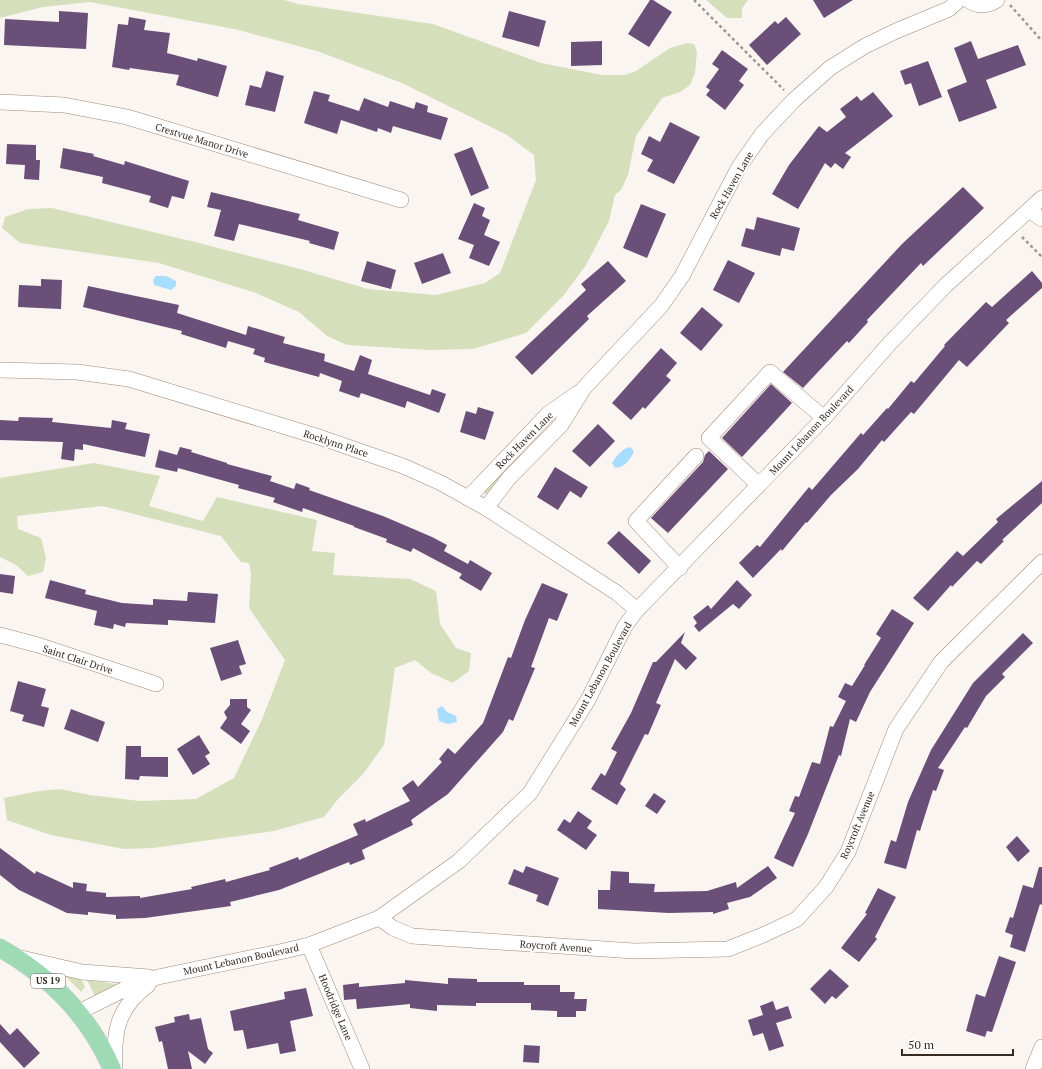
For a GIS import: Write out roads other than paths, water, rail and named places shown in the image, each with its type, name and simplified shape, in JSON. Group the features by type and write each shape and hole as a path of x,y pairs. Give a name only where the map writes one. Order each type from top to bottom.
{"main road":[{"name":"US 19","path":"6,952 49,981 79,1012 98,1040 114,1069"}],"street":[{"name":"Rock Haven Lane","path":"468,498 548,414 584,388 661,306 682,276 739,167 762,134 794,100 830,68 865,46 896,30 949,9 959,0"},
{"path":"968,0 975,4 982,5 1004,3"},
{"name":"Crestvue Manor Drive","path":"0,102 64,105 127,118 401,200"},
{"name":"Mount Lebanon Boulevard","path":"79,1012 125,989 158,977 260,957 309,945 379,918 459,861 530,793 588,700 625,626 637,610 680,568 824,418 890,343 946,285 1042,198"},
{"path":"1029,210 1042,219"},
{"name":"Rocklynn Place","path":"0,370 76,372 129,379 362,451 428,477 486,508 617,593 637,610"},
{"path":"759,485 709,438 770,372 824,418"},
{"name":"Rock Haven Lane","path":"486,508 509,478 561,425 584,388"},
{"path":"526,436 538,448"},
{"path":"680,568 636,521 696,456"},
{"name":"Roycroft Avenue","path":"379,918 393,928 412,936 634,951 728,949 763,936 798,919 826,887 848,852 896,729 941,662 1042,562"},
{"name":"Saint Clair Drive","path":"0,635 38,645 156,684"},
{"name":"Hoodridge Lane","path":"309,945 362,1069"},
{"path":"6,952 82,972 158,977"},
{"path":"114,1069 115,1037 122,1014 128,1003 137,993 158,977"},
{"path":"1033,1069 1042,1047"}],"water":[{"path":"156,276 166,276 176,281 176,286 171,290 154,285 153,280"},
{"path":"630,447 634,451 629,460 624,465 615,468 612,463 622,451"},
{"path":"442,706 447,712 456,716 457,722 448,724 439,721 437,709"}]}
